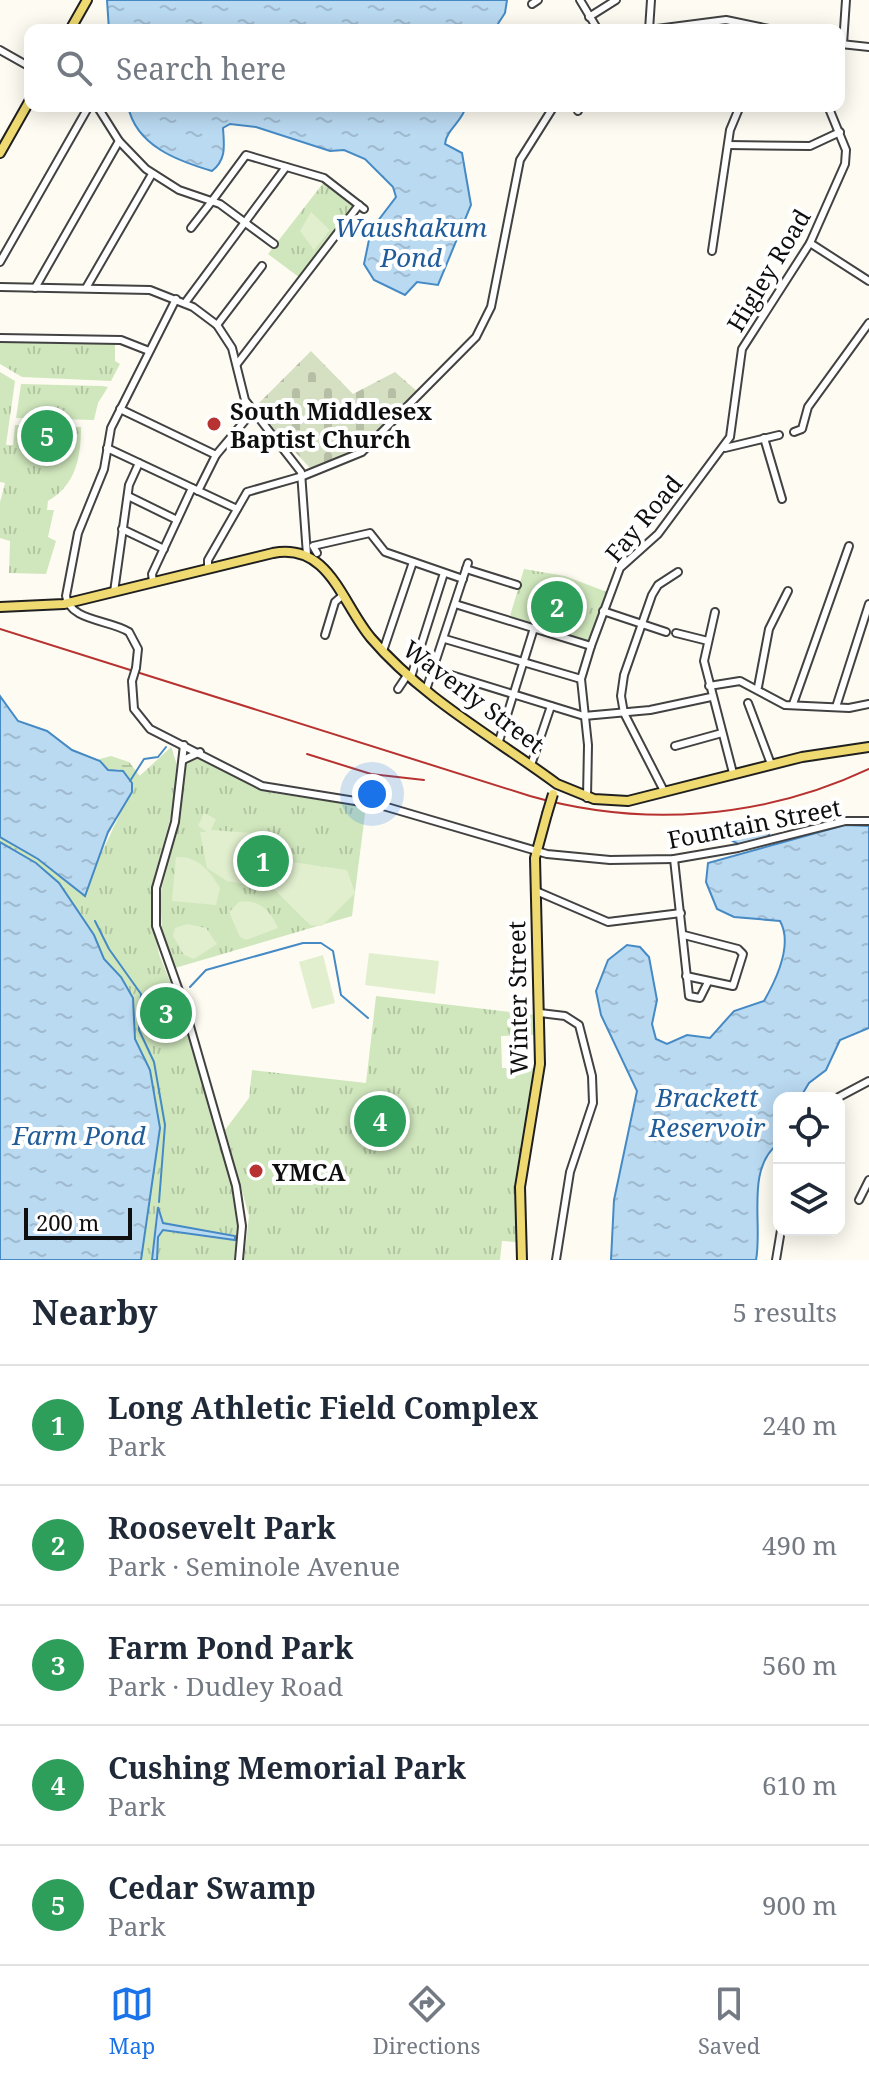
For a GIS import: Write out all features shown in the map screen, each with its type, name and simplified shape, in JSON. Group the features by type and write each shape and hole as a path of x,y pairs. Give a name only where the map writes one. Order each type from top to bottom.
{"main road":[{"path":"73,24 87,0"},
{"path":"1,147 24,110"},
{"path":"0,607 72,602 283,551 307,555"},
{"name":"Waverly Street","path":"307,555 323,566 383,651 426,690 557,784 587,798 620,801 771,764 869,747"},
{"name":"Winter Street","path":"522,1260 520,1187 539,1083 537,852 557,784"}],"street":[{"path":"580,0 594,24"},
{"path":"589,17 616,0"},
{"path":"649,24 651,0"},
{"path":"843,24 846,0"},
{"path":"695,24 726,20 746,24"},
{"path":"845,44 869,47"},
{"path":"0,50 24,64"},
{"path":"0,262 86,112"},
{"path":"101,112 119,141 152,174 179,190 212,201 274,244"},
{"path":"208,569 208,560 250,490 303,476 366,449 484,326 491,307 517,170 548,112"},
{"path":"712,251 728,145 738,112"},
{"name":"Higley Road","path":"739,363 750,335 810,243 845,164 846,150 831,112"},
{"path":"728,145 810,146 840,132"},
{"path":"35,288 119,141"},
{"path":"191,228 246,155 326,179 362,207 236,365"},
{"path":"185,303 286,167"},
{"path":"86,288 152,174"},
{"path":"810,243 869,281"},
{"path":"217,325 262,266"},
{"path":"0,287 144,290 185,303 217,325 229,342 242,395 303,476 307,555"},
{"path":"72,602 78,533 104,469 111,428 176,299"},
{"path":"794,432 802,429 808,407 869,323"},
{"path":"0,338 121,340 149,351"},
{"name":"Fay Road","path":"587,798 581,679 603,611 620,568 658,534 724,448 732,432 739,363"},
{"path":"120,409 216,455"},
{"path":"153,582 152,574 177,520 216,455 253,411"},
{"path":"724,448 779,435"},
{"path":"764,438 782,499"},
{"path":"107,448 237,509"},
{"path":"114,592 128,496 139,463"},
{"path":"128,496 177,520"},
{"path":"122,529 164,549"},
{"path":"306,533 315,550 370,533 382,550 463,579"},
{"path":"793,704 849,546"},
{"path":"383,651 413,562"},
{"path":"426,690 467,566 517,585"},
{"path":"664,791 624,713 621,687 656,588 678,572"},
{"path":"398,689 409,675 444,573"},
{"path":"758,687 769,629 788,591"},
{"path":"325,635 335,602 342,596"},
{"name":"Fountain Street","path":"72,602 87,616 129,632 138,649 130,696 135,713 159,734 274,790 387,807 537,852 600,860 674,859 729,851 840,822 869,821"},
{"path":"455,604 591,646"},
{"path":"836,707 869,604"},
{"path":"603,611 666,632"},
{"path":"715,612 704,661 733,773"},
{"path":"499,741 534,628"},
{"path":"676,633 708,641"},
{"path":"445,639 581,679"},
{"path":"435,670 584,716 624,713 711,697"},
{"path":"709,686 740,681 758,687 779,703 836,707 869,704"},
{"path":"748,703 771,764"},
{"path":"531,765 551,706"},
{"path":"675,746 722,733"},
{"path":"159,734 174,747 181,762"},
{"path":"186,746 181,762 174,829 156,888 156,926 183,1002 236,1182 242,1223 239,1260"},
{"path":"181,762 200,752"},
{"path":"674,859 684,935 687,993 693,999 700,998 708,982"},
{"path":"536,891 605,921 681,913"},
{"path":"684,935 742,951 733,986 686,976"},
{"path":"540,1013 565,1016 579,1025 594,1085 591,1114 568,1178 556,1260"},
{"path":"845,1094 869,1081"},
{"path":"863,1197 869,1180"},
{"path":"776,1260 780,1236"}],"green space":[{"path":"324,182 354,207 300,278 268,254"},
{"path":"311,212 330,230 314,250 300,231"},
{"path":"0,341 115,343 115,361 120,364 111,381 22,377 0,364"},
{"path":"311,351 353,394 395,372 418,392 364,446 311,469 254,408"},
{"path":"0,372 15,381 6,445 13,445 15,425 81,427 80,449 71,478 48,501 47,510 54,510 48,537 56,541 46,574 9,573 10,541 0,538 0,502 5,483 0,482"},
{"path":"21,384 108,387 98,403 94,420 16,418"},
{"path":"524,569 565,576 607,592 589,641 510,616"},
{"path":"171,747 177,765 173,809 154,877 154,926 159,954 177,999 233,1184 239,1221 236,1260 141,1260 160,1128 150,1070 135,1039 133,998 121,977 104,959 94,935 59,883 40,866 0,842 0,837 38,859 82,893 132,783"},
{"path":"111,756 129,762 140,776 78,890 125,773 119,769 108,770 96,760"},
{"path":"190,756 200,756 271,793 366,806 352,916 175,968 162,930 160,895 179,822 184,766"},
{"path":"204,813 216,819 211,830 252,833 256,838 248,885 227,881 207,868 200,832 207,832 198,826"},
{"path":"263,831 285,843 292,862 347,870 355,893 322,926 310,925 264,879 272,870 259,868 256,863"},
{"path":"176,857 197,862 212,875 220,888 216,905 172,901"},
{"path":"239,902 252,902 263,907 278,928 246,940 240,937 229,912"},
{"path":"187,924 206,928 217,944 194,959 184,955 173,936 175,928"},
{"path":"369,953 439,961 435,994 365,985"},
{"path":"323,955 335,1003 312,1009 299,962"},
{"path":"376,996 536,1015 537,1035 501,1036 502,1068 537,1068 517,1178 517,1242 502,1241 500,1260 244,1260 249,1216 225,1130 249,1098 252,1070 366,1083"}],"water":[{"path":"107,0 507,0 505,13 498,24 109,24"},
{"name":"Waushakum Pond","path":"130,112 464,112 448,134 445,144 462,153 471,205 438,285 417,282 405,295 374,280 364,264 371,230 396,197 393,187 365,159 344,150 330,151 256,127 230,124 223,128 222,157 212,171 160,150 140,132"},
{"path":"0,696 18,721 47,731 72,750 100,761 108,770 123,771 132,783 132,792 108,832 85,896 38,859 0,837"},
{"path":"755,820 770,831 768,838 740,845 727,838 722,831 727,824"},
{"name":"Brackett Reservoir","path":"845,825 869,826 869,1028 840,1040 826,1070 809,1083 804,1092 773,1092 773,1150 762,1167 759,1182 756,1260 611,1260 614,1200 637,1091 601,1015 596,991 608,960 627,945 640,947 649,957 657,1000 652,1024 656,1039 667,1044 687,1035 710,1038 734,1011 764,1001 778,973 784,951 784,930 780,921 734,917 717,909 706,882 708,863"},
{"name":"Farm Pond","path":"0,842 36,863 59,883 94,935 104,959 121,977 133,998 135,1039 150,1070 160,1128 141,1260 0,1260"},
{"path":"158,1207 163,1223 235,1236 235,1240 163,1230 158,1237 157,1260 152,1260"}],"waterway":[{"path":"130,781 144,759 158,757 166,747"},
{"path":"95,921 109,949 141,994 139,1030 154,1062 165,1125 159,1202"},
{"path":"190,987 206,970 303,943 321,943 333,951 341,995 368,1018"}],"railway":[{"path":"0,629 530,796 572,806 659,815 745,808 829,786 869,769"},
{"path":"307,754 371,774 424,780"}],"place":[{"name":"South Middlesex Baptist Church","path":"214,424"},
{"name":"Cedar Swamp","path":"47,436"},
{"name":"Roosevelt Park","path":"557,607"},
{"name":"Long Athletic Field Complex","path":"263,861"},
{"name":"Farm Pond Park","path":"166,1013"},
{"name":"Cushing Memorial Park","path":"380,1121"},
{"name":"YMCA","path":"256,1171"}]}
